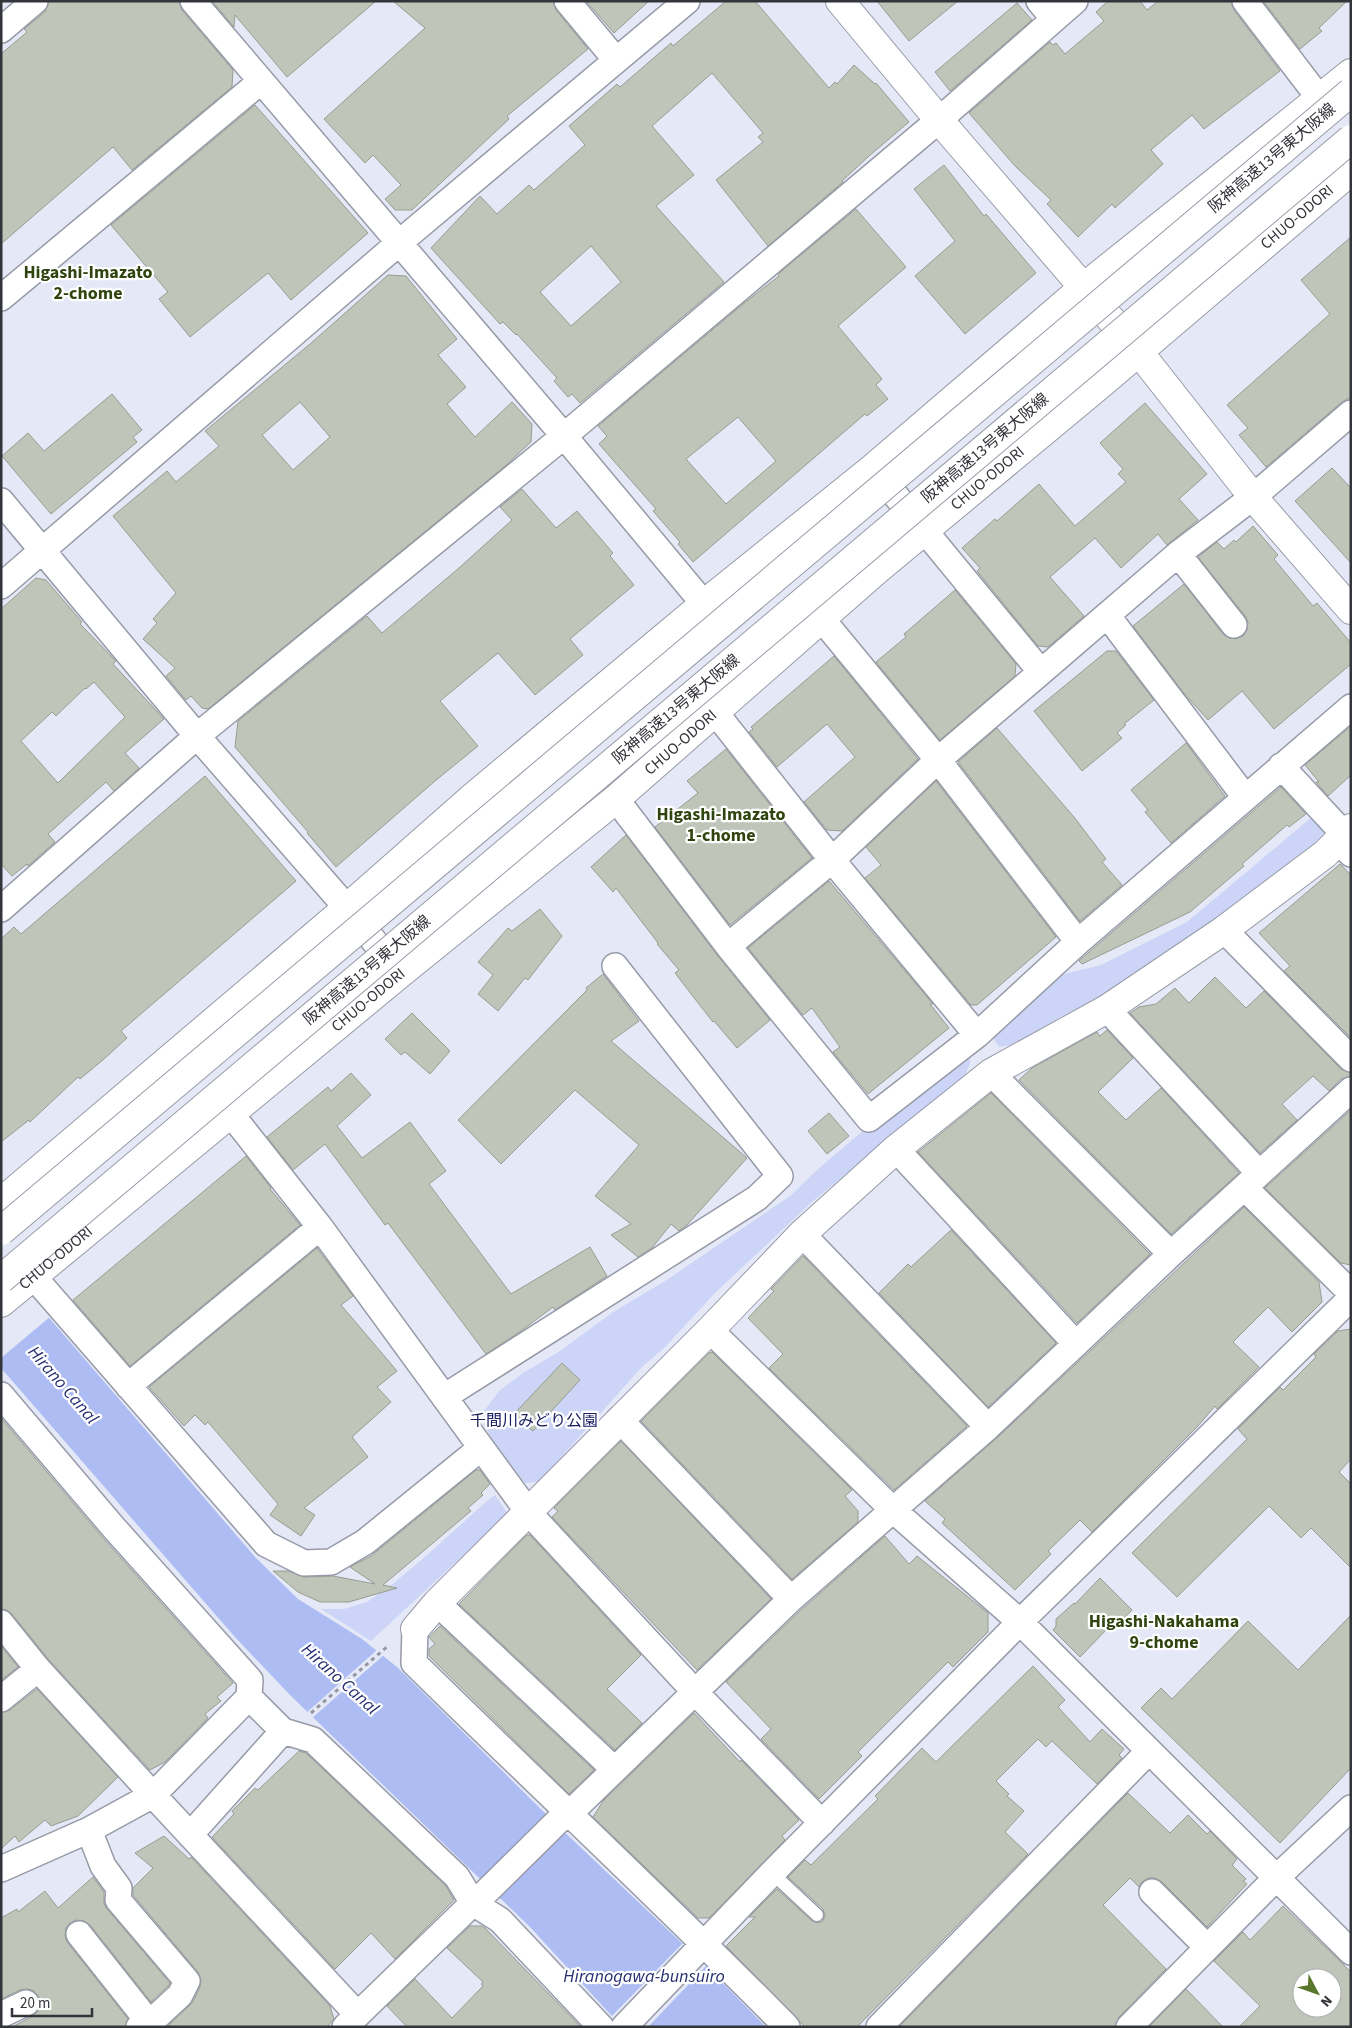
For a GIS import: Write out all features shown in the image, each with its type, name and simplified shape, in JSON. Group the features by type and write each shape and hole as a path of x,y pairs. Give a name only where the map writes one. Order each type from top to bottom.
{"main road":[{"path":"840,1 939,120 1139,352 1253,497 1351,610"},
{"path":"1,1202 347,908 474,796 704,604 873,468 1084,287 1351,72"},
{"name":"阪神高速13号東大阪線","path":"1,1231 1351,92"},
{"name":"阪神高速13号東大阪線","path":"19,1280 1351,139"},
{"name":"CHUO-ODORI","path":"1,1303 19,1280 231,1114 400,973 616,799 821,618 1139,352 1351,171"},
{"path":"415,1629 438,1603 710,1330 802,1234 896,1149 991,1073 1107,1009 1224,930 1346,839"}],"street":[{"path":"1,30 35,1"},
{"path":"193,1 260,82 400,242 704,604"},
{"path":"566,1 616,60"},
{"path":"1,586 400,242 687,1"},
{"path":"1,909 197,736 564,436 939,120 1046,10 1075,1"},
{"path":"1245,1 1320,98"},
{"path":"1,298 260,82"},
{"path":"728,946 832,860 938,760 1178,554 1253,497 1351,413"},
{"path":"873,468 1041,672"},
{"path":"1,501 197,736 347,908 400,973"},
{"path":"1178,554 1234,626"},
{"path":"1107,616 1245,797"},
{"path":"821,618 938,760 1078,942"},
{"path":"616,799 728,946 869,1119 977,1035 1078,942 1351,707"},
{"path":"715,712 832,860 977,1035"},
{"path":"1281,766 1346,839"},
{"path":"1224,930 1351,1059"},
{"path":"444,1397 757,1198 780,1176 615,966"},
{"path":"1107,1009 1252,1181 1351,1293"},
{"path":"991,1073 1171,1254"},
{"path":"1,1623 38,1669 190,1834 351,2020 696,1692 791,1599 988,1427 1171,1254 1351,1090"},
{"path":"231,1114 320,1227 529,1512 822,1824"},
{"path":"896,1149 1076,1344"},
{"path":"128,1386 320,1227"},
{"path":"802,1234 988,1427"},
{"path":"19,1280 128,1386 266,1544 304,1563 332,1562 365,1542 481,1448"},
{"path":"624,2027 772,1873 1020,1622 1351,1298"},
{"path":"710,1330 892,1509 1020,1622 1351,1952"},
{"path":"1,1395 114,1528 250,1680 249,1697 153,1795 89,1830 1,1869"},
{"path":"619,1420 791,1599"},
{"path":"438,1603 614,1769"},
{"path":"415,1629 414,1662 565,1816 787,2027"},
{"path":"1,1699 38,1669"},
{"path":"249,1697 313,1740 457,1877 601,2027"},
{"path":"190,1834 294,1726"},
{"path":"879,2027 1149,1751"},
{"path":"1129,2027 1276,1877 1351,1808"},
{"path":"79,1934 143,2023 152,2021 180,1995 187,1981 118,1900 118,1888 103,1866 89,1830"},
{"path":"1152,1892 1208,1948"},
{"path":"1,2015 26,2003"}],"lane":[{"path":"772,1873 816,1915"}],"path":[{"path":"294,1726 389,1644"}],"green space":[{"path":"1313,816 1327,825 1327,841 1301,862 1099,999 1060,1017 1023,1043 999,1047 991,1035 1060,975 1101,965 1187,922"},
{"name":"千間川みどり公園","path":"970,1049 970,1064 964,1077 812,1202 716,1292 664,1348 641,1368 539,1482 525,1483 496,1447 485,1426 484,1411 499,1391 523,1373 560,1351 613,1312 665,1281 790,1196 818,1169 884,1113"},
{"path":"495,1495 508,1514 371,1641 321,1609 344,1609 367,1602 389,1587"}],"water":[{"name":"Hiranogawa-bunsuiro","path":"1,1262 256,1558 298,1599 362,1639 397,1667 558,1826 706,1966 766,2027 622,2027 530,1927 291,1696 234,1636 1,1368"}],"pier":[{"path":"1,1259 51,1316 1,1358"},
{"path":"378,1649 385,1654 311,1719 305,1714"},
{"path":"684,1942 708,1964 648,2027 618,2027 610,2018"}],"building":[{"path":"49,1 179,1 182,10 233,70 232,87 132,170 113,147 1,244 1,54 27,32 24,29 45,12"},
{"path":"212,1 376,1 287,77 235,15 234,27"},
{"path":"393,1 553,1 556,10 588,49 507,116 509,119 412,210 395,210 385,199 401,185 373,155 365,163 324,119 425,28"},
{"path":"586,1 649,1 614,33"},
{"path":"726,1 755,1 829,88 835,82 837,84 854,65 876,83 909,122 768,246 716,180 763,142 758,137 763,133 712,73 652,126 694,175 656,206 724,282 580,403 572,394 568,397 554,381 557,378 517,334 503,322 500,324 431,248 480,196 497,214 529,185 534,190 585,145 569,126 617,84 620,87 671,43 673,46","holes":["591,246 621,282 571,326 540,292"]},
{"path":"877,1 958,1 909,41"},
{"path":"1108,1 1140,1 1147,10 1158,1 1231,1 1234,10 1280,71 1204,129 1192,115 1151,150 1163,164 1115,208 1112,204 1078,237 1047,204 1051,200 1015,166 969,113 1050,42 1053,45 1056,43 1065,54 1104,21 1096,12"},
{"path":"1263,1 1347,1 1319,28 1322,31 1300,49"},
{"path":"1017,3 1032,20 950,91 935,72"},
{"path":"255,105 368,233 291,300 268,273 190,337 159,299 168,292 111,225"},
{"path":"944,165 984,216 986,214 1036,273 965,334 915,276 955,241 914,189"},
{"path":"856,209 906,267 838,326 882,379 876,385 888,399 867,416 865,414 693,562 678,544 680,542 653,511 656,509 599,444 607,436 598,426 779,276 785,268","holes":["738,417 776,461 726,504 686,459"]},
{"path":"1351,237 1351,397 1342,402 1266,467 1239,435 1248,428 1227,405 1330,314 1301,280"},
{"path":"388,275 406,276 457,339 438,355 466,387 447,404 475,437 512,402 532,424 531,442 504,467 208,709 202,708 191,696 186,700 166,676 175,668 143,639 157,623 153,619 176,593 113,516 167,471 176,482 219,446 205,431 310,344","holes":["300,402 330,437 293,470 262,435"]},
{"path":"112,394 142,430 133,437 137,442 51,514 2,456 28,433 44,451"},
{"path":"1145,403 1207,474 1179,499 1198,520 1167,545 1158,534 1121,568 1095,538 1050,577 1084,616 1048,647 1038,646 977,571 980,568 962,548 995,519 997,521 1039,484 1075,526 1126,482 1118,474 1123,469 1100,443"},
{"path":"1332,468 1351,488 1351,563 1295,501"},
{"path":"522,489 556,528 577,511 613,553 610,556 634,585 570,639 583,655 535,695 498,653 440,701 478,746 336,867 235,747 238,721 367,616 382,633 512,520 500,507"},
{"path":"1253,526 1278,555 1274,559 1313,606 1317,603 1351,643 1351,664 1274,729 1242,691 1208,720 1183,692 1133,626 1184,584 1223,634 1229,638 1236,639 1243,636 1247,630 1248,623 1246,617 1198,557 1217,542 1224,549 1234,540 1236,542"},
{"path":"36,578 46,580 82,622 80,624 116,661 113,664 164,719 125,753 139,768 114,791 106,782 48,834 55,842 28,866 27,864 12,876 1,864 1,609","holes":["94,682 125,717 58,783 21,741 52,712 56,716 85,688"]},
{"path":"955,590 1016,664 1015,676 940,740 876,662 906,637 904,634"},
{"path":"1107,651 1116,651 1154,700 1124,724 1126,725 1117,733 1122,738 1082,771 1034,711"},
{"path":"834,656 918,759 842,831 827,830 804,802 855,757 827,724 777,767 749,732 753,729 751,727"},
{"path":"1351,726 1351,775 1328,796 1305,765"},
{"path":"997,728 1074,817 1106,859 1102,862 1122,885 1080,921 958,762"},
{"path":"1186,743 1225,796 1171,843 1145,812 1148,810 1131,790"},
{"path":"726,749 812,858 730,925 655,827 698,793 687,781"},
{"path":"205,776 296,881 121,1031 127,1038 104,1059 80,1079 78,1077 30,1122 29,1120 1,1142 1,939 14,927 21,934"},
{"path":"936,781 1056,937 977,1005 971,1005 865,878 881,865 866,847"},
{"path":"1281,787 1306,814 1289,827 1287,825 1242,864 1244,866 1190,912 1082,964 1079,961 1088,953"},
{"path":"626,835 717,955 770,1020 737,1048 713,1022 675,973 679,970 657,944 616,888 613,892 591,867"},
{"path":"1340,864 1351,875 1351,1038 1284,971 1290,966 1259,933"},
{"path":"829,881 933,1004 930,1004 949,1028 868,1094 833,1052 840,1047 812,1008 803,1015 748,948"},
{"path":"540,909 562,936 528,980 525,978 498,1011 478,994 493,975 478,962 508,928 512,931"},
{"path":"603,974 639,1021 611,1041 747,1158 687,1225 679,1231 671,1224 652,1248 638,1257 611,1235 631,1224 595,1196 639,1145 575,1090 501,1164 458,1120 587,990 586,988"},
{"path":"1215,977 1246,1008 1264,991 1341,1069 1351,1073 1351,1076 1341,1079 1329,1091 1313,1076 1282,1104 1297,1120 1260,1153 1130,1013 1139,1007 1156,1004 1175,988 1189,1003"},
{"path":"412,1013 450,1051 430,1074 405,1052 401,1055 385,1039"},
{"path":"1107,1030 1133,1058 1098,1092 1126,1120 1161,1088 1239,1173 1171,1234 1019,1080 1032,1068 1097,1032 1100,1036"},
{"path":"351,1073 371,1095 337,1126 362,1158 410,1122 446,1171 429,1184 511,1294 590,1247 607,1276 555,1310 553,1307 486,1354 388,1223 385,1225 325,1144 293,1170 267,1137 328,1087 331,1091"},
{"path":"991,1093 1150,1254 1077,1323 918,1152"},
{"path":"1351,1110 1351,1265 1341,1263 1265,1188"},
{"path":"829,1113 849,1136 827,1154 808,1131"},
{"path":"246,1156 300,1225 130,1366 73,1300"},
{"path":"1244,1207 1319,1282 1322,1302 1292,1332 1268,1307 1233,1342 1259,1367 1217,1409 1215,1406 1197,1427 1092,1532 1080,1520 1048,1551 1051,1554 1015,1590 942,1523 945,1519 925,1501 998,1437"},
{"path":"951,1230 1056,1343 988,1407 879,1293 908,1264 911,1267"},
{"path":"317,1248 353,1296 341,1305 397,1371 377,1387 391,1402 352,1437 368,1457 304,1508 315,1515 301,1536 270,1515 278,1504 208,1422 205,1425 195,1415 184,1426 149,1387"},
{"path":"803,1256 967,1426 894,1490 769,1368 783,1354 748,1318 774,1291 771,1289"},
{"path":"1351,1329 1351,1459 1339,1472 1351,1484 1351,1568 1311,1528 1301,1538 1269,1506 1177,1597 1132,1553 1247,1439 1238,1429 1280,1387 1283,1390 1316,1357 1314,1354 1338,1331"},
{"path":"712,1352 852,1490 845,1496 858,1511 858,1522 792,1579 641,1421"},
{"path":"562,1363 580,1380 533,1431 513,1415"},
{"path":"1,1418 103,1538 233,1683 217,1697 221,1701 205,1714 208,1718 165,1762 150,1770 49,1660 12,1614 7,1610 1,1609"},
{"path":"621,1441 771,1599 697,1670 552,1517 558,1511 554,1508"},
{"path":"476,1470 480,1470 490,1484 481,1493 483,1495 468,1508 471,1511 383,1585 397,1588 349,1602 320,1602 298,1592 273,1571 288,1571 304,1577 333,1576 375,1584 350,1567 371,1556"},
{"path":"527,1535 530,1535 641,1655 607,1689 642,1723 615,1750 459,1604"},
{"path":"885,1536 909,1564 917,1556 988,1613 988,1632 953,1667 948,1662 858,1752 862,1756 819,1799 761,1739 771,1729 726,1682 801,1610"},
{"path":"1100,1578 1132,1610 1110,1632 1107,1629 1080,1657 1053,1630 1056,1626 1056,1619 1075,1604"},
{"path":"1351,1615 1351,1768 1280,1843 1141,1708 1161,1688 1172,1699 1248,1621 1298,1670"},
{"path":"440,1626 594,1770 569,1794 429,1656 429,1649 435,1644 429,1637"},
{"path":"1,1646 18,1667 1,1680"},
{"path":"1033,1666 1065,1700 1058,1707 1090,1742 1102,1729 1124,1749 1119,1755 1122,1758 1097,1784 1052,1741 1046,1747 1038,1739 996,1781 1009,1794 1007,1796 1024,1811 1005,1832 1028,1854 857,2027 805,2027 726,1946 755,1917 749,1917 777,1889 812,1921 819,1923 823,1921 825,1916 823,1909 788,1877 805,1860 811,1865 878,1799 875,1796 922,1748 936,1762"},
{"path":"37,1689 118,1777 78,1816 51,1826 45,1820 19,1842 15,1836 1,1849 1,1713 10,1710"},
{"path":"694,1713 799,1820 782,1836 785,1840 709,1918 698,1918 593,1817 603,1801"},
{"path":"299,1751 306,1753 446,1886 454,1900 395,1959 371,1933 335,1969 212,1837 234,1814 232,1811 255,1788 258,1790"},
{"path":"1128,1793 1170,1833 1188,1815 1207,1834 1210,1831 1237,1859 1232,1865 1246,1879 1243,1881 1247,1884 1207,1927 1162,1882 1155,1878 1148,1878 1139,1887 1130,1878 1103,1905 1166,1969 1119,2017 1115,2027 899,2027"},
{"path":"164,1836 189,1859 191,1857 330,2006 334,2019 327,2027 167,2027 193,2002 201,1980 198,1972 133,1895 133,1888 153,1868 135,1853"},
{"path":"93,1877 104,1892 104,1904 107,1909 170,1983 151,2002 90,1925 84,1921 76,1920 66,1928 65,1936 67,1942 128,2019 125,2027 12,2027 33,2016 38,2011 40,2004 39,1997 34,1991 28,1989 20,1990 1,1999 1,1918 17,1909 18,1912 45,1891 58,1908"},
{"path":"1283,1906 1351,1972 1351,2027 1239,2027 1260,2006 1214,1961 1243,1932 1250,1940"},
{"path":"470,1926 482,1926 485,1928 581,2027 407,2027 387,2006 415,1979 452,2018 483,1986 481,1984 483,1982 447,1948"},
{"path":"1186,1989 1223,2027 1149,2027"}],"district":[{"name":"Higashi-Imazato 2-chome","path":"88,282"},
{"name":"Higashi-Imazato 1-chome","path":"721,824"},
{"name":"Higashi-Nakahama 9-chome","path":"1164,1631"}],"water label":[{"name":"Hirano Canal","path":"63,1385"},
{"name":"Hirano Canal","path":"340,1679"}]}
